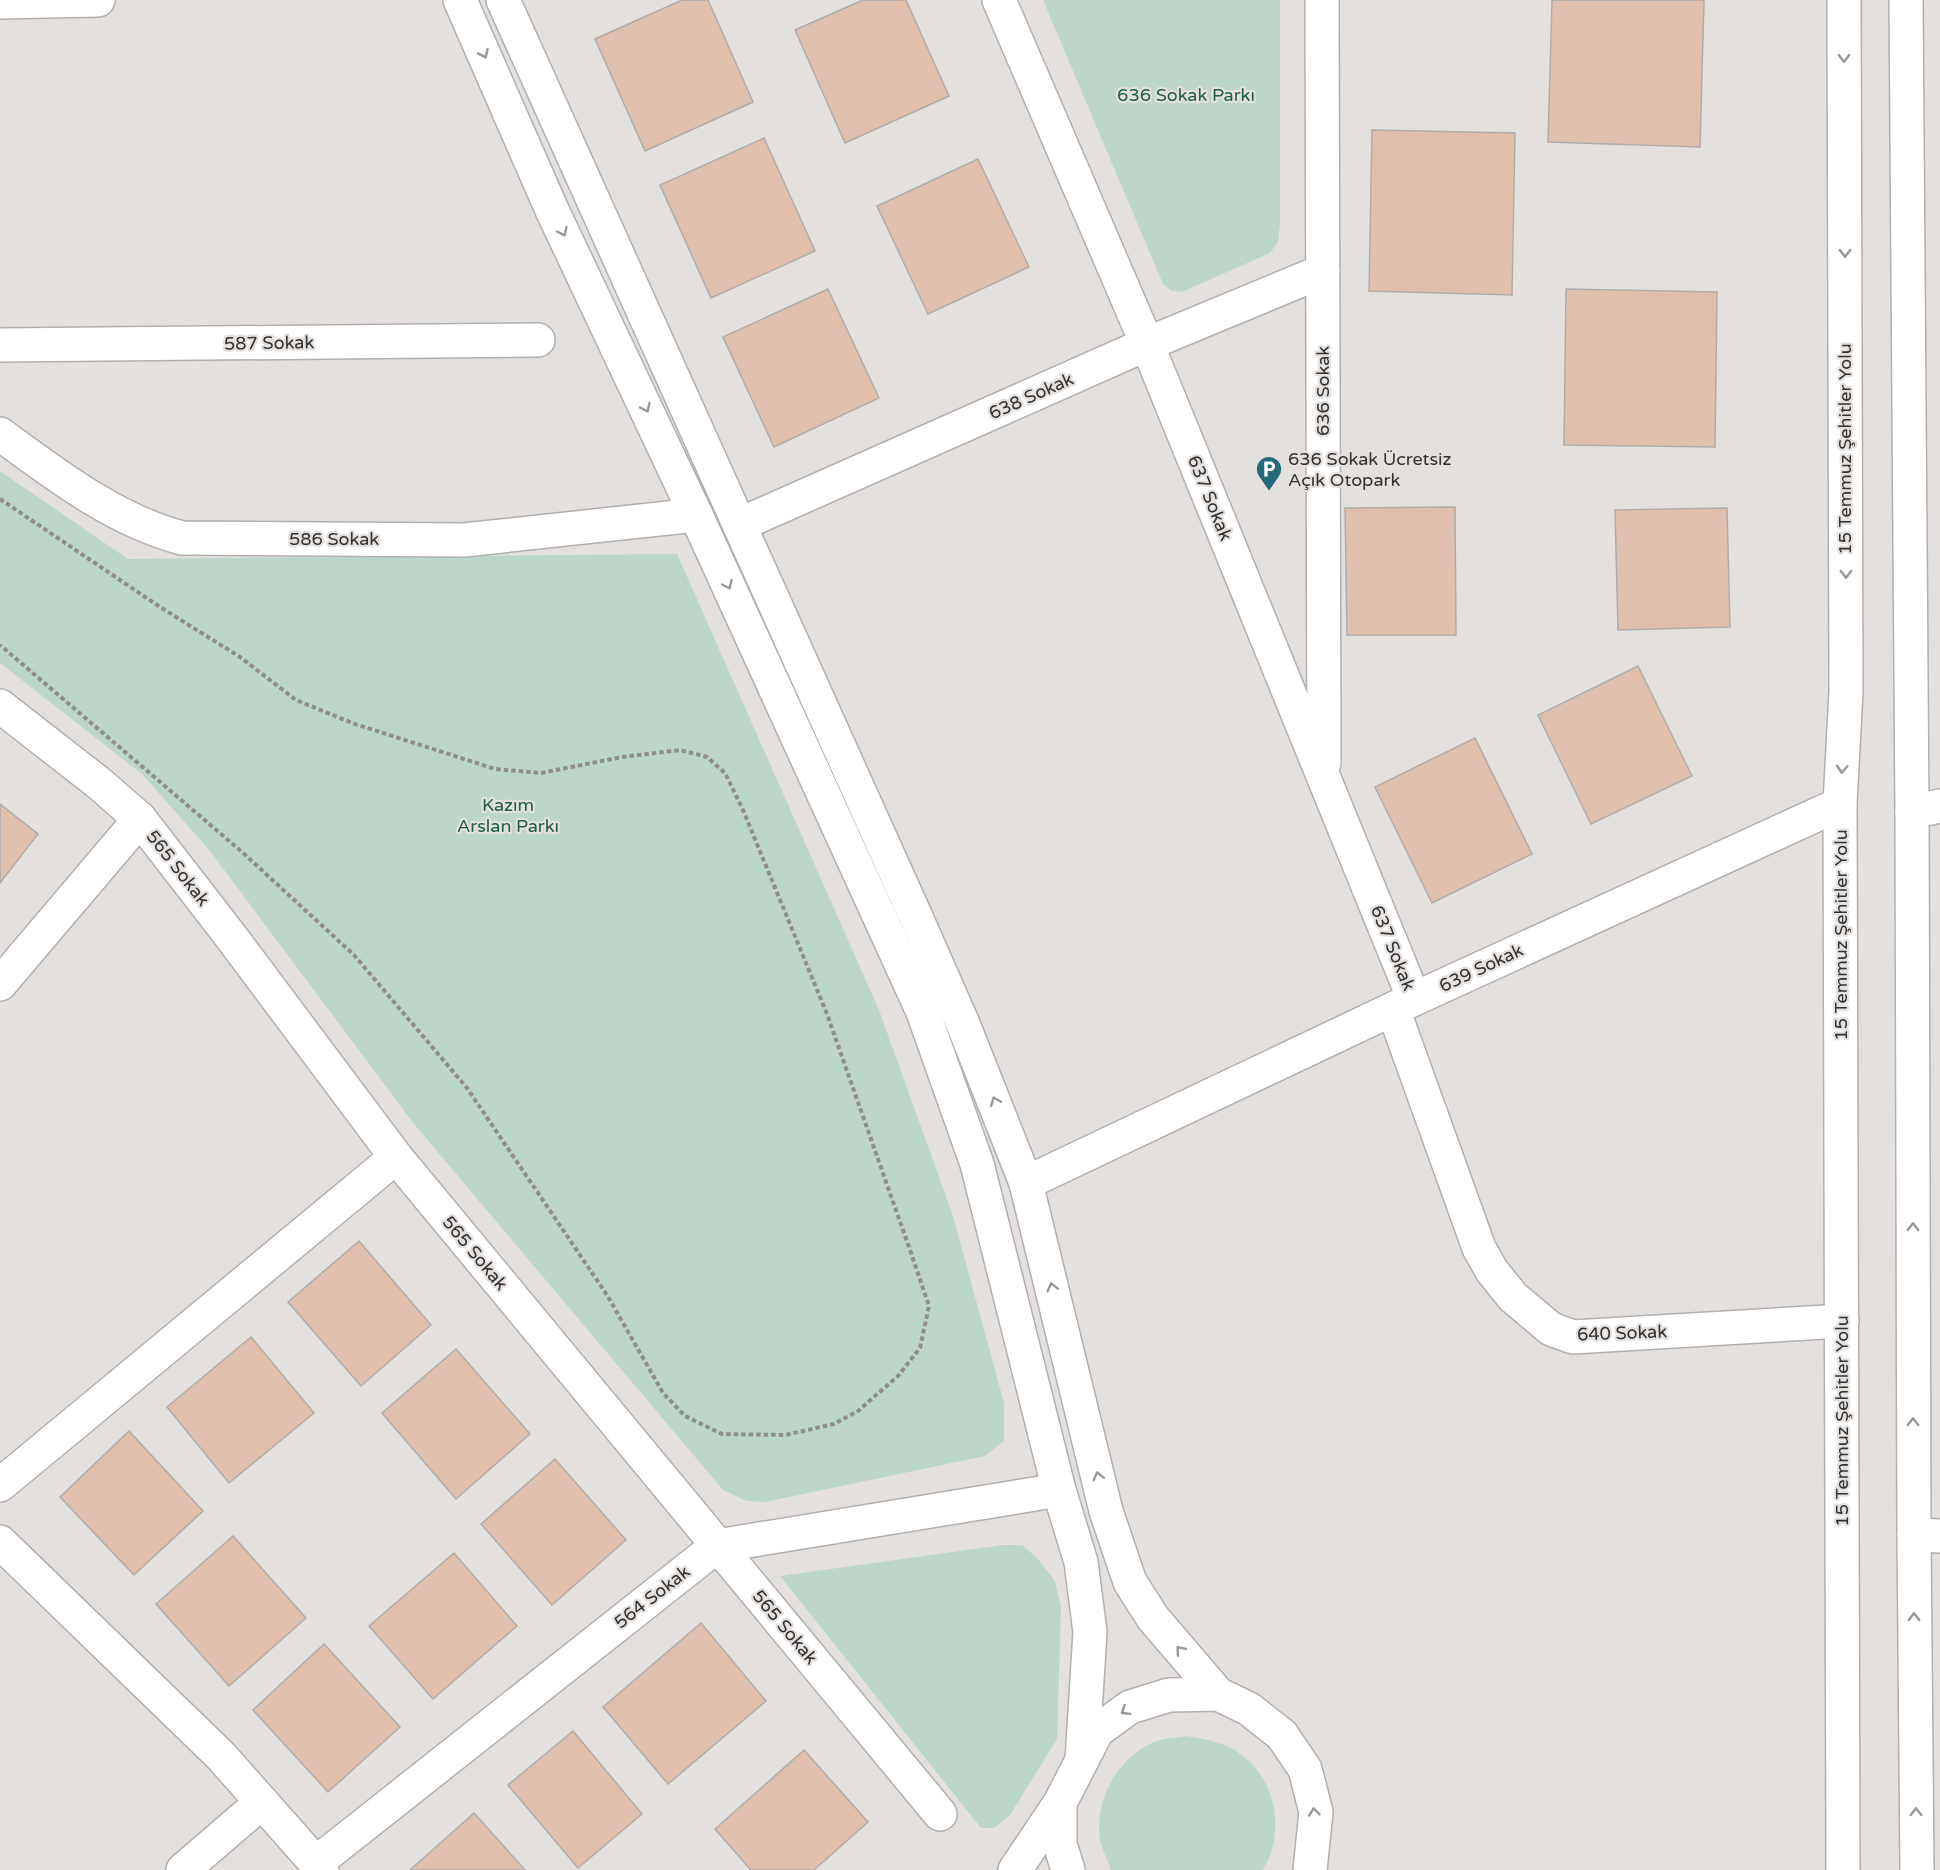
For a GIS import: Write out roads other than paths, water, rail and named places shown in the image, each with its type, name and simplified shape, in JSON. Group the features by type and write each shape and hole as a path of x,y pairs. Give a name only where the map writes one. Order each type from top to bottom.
{"street":[{"path":"0,2 98,0"},
{"path":"460,0 552,210 696,514 923,1012 977,1164 1059,1490 1081,1562 1090,1632 1082,1760"},
{"path":"503,0 741,524 963,1024 1026,1183 1106,1511 1130,1582 1153,1618 1218,1694 1249,1709 1282,1735 1305,1769 1316,1812 1310,1870"},
{"name":"637 Sokak","path":"999,0 1147,344 1324,781 1404,1004"},
{"name":"636 Sokak","path":"1322,0 1324,781"},
{"name":"15 Temmuz Şehitler Yolu","path":"1843,1870 1840,804 1846,680 1844,0"},
{"path":"1906,0 1926,809 1927,1536 1917,1870"},
{"name":"638 Sokak","path":"741,524 1147,344 1323,272"},
{"name":"587 Sokak","path":"0,345 538,340"},
{"name":"586 Sokak","path":"0,434 45,467 123,517 155,531 182,538 464,540 696,514"},
{"name":"565 Sokak","path":"0,706 100,784 140,819 396,1157 940,1814"},
{"name":"639 Sokak","path":"1026,1183 1404,1004 1840,804"},
{"path":"0,984 140,819"},
{"name":"640 Sokak","path":"1404,1004 1479,1248 1492,1271 1513,1297 1551,1329 1573,1337 1842,1321"},
{"path":"0,1485 396,1157"},
{"name":"564 Sokak","path":"319,1866 717,1546 1059,1490"},
{"path":"0,1542 221,1756 319,1866"},
{"path":"1015,1870 1060,1803 1097,1731 1130,1707 1169,1695 1218,1694"},
{"path":"183,1870 262,1802"},
{"path":"1060,1803 1060,1844 1068,1870"}],"place":[{"name":"636 Sokak Ücretsiz Açık Otopark","path":"1269,492"}],"park label":[{"name":"636 Sokak Parkı","path":"1186,95"},
{"name":"Kazım Arslan Parkı","path":"508,815"}]}
